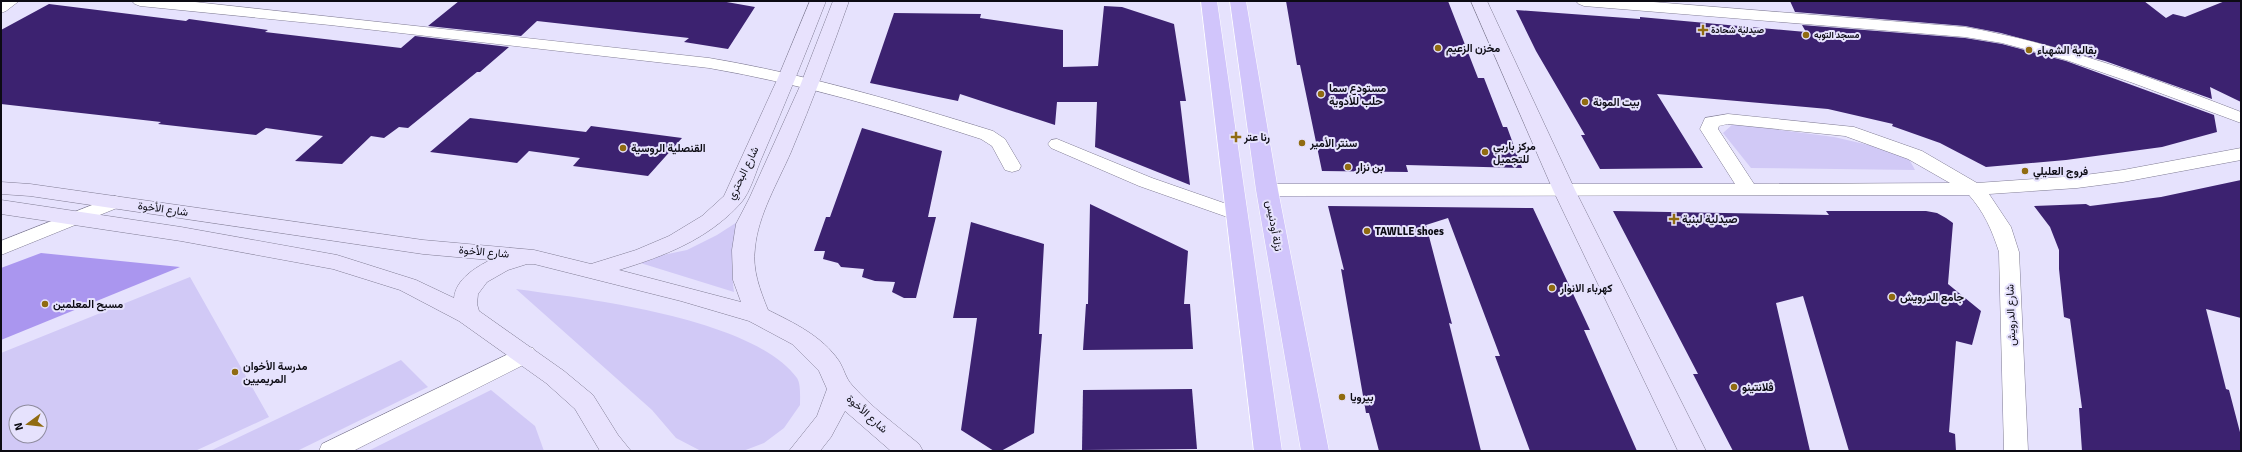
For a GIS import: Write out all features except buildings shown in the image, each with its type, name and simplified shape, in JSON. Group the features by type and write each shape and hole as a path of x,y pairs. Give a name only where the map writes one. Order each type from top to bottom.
{"main road":[{"name":"شارع البحتري","path":"592,271 644,255 677,241 710,221 733,199 786,80 818,1"},
{"path":"758,315 745,280 743,250 747,224 760,199 809,86 841,1"},
{"path":"1209,1 1268,451"},
{"name":"نزلة أودنيس","path":"1238,1 1267,190 1315,451"},
{"path":"1479,1 1564,190 1692,451"},
{"name":"شارع الأخوة","path":"1,188 115,202 423,247 534,257 758,315 786,329 819,354 830,367 840,389 859,409 909,451"},
{"name":"شارع الأخوة","path":"1,207 181,234 337,262 408,285 468,315 525,354 584,402 598,439 617,451"},
{"path":"468,315 464,307 464,298 469,288 478,278 504,263 534,257"},
{"path":"803,451 825,425 832,413 840,389"}],"street":[{"path":"1,8 11,1"},
{"path":"140,1 330,20 709,63 762,72 809,86 889,104 986,135 999,144 1012,166"},
{"path":"1584,1 1966,32 1990,36 2041,47 2094,62 2241,118"},
{"name":"شارع الدرويش","path":"1748,189 1709,129 1711,122 1728,119 1848,131 1915,155 1974,189 1985,201 2001,227 2009,252 2016,451"},
{"path":"1057,144 1087,159 1188,199 1237,214"},
{"path":"1267,190 1974,189 2115,177 2166,170 2241,154"},
{"path":"1,249 80,218 115,202"},
{"path":"331,451 525,354"}],"shaded area":[{"path":"1733,124 1834,137 1873,146 1909,159 1915,170 1751,168 1723,133"},
{"path":"745,217 738,236 734,254 734,292 634,261 687,250 717,235"},
{"name":"مسبح المعلمين","path":"41,253 180,267 1,340 1,268"},
{"path":"190,277 269,417 195,451 1,451 1,353"},
{"path":"516,289 625,306 667,315 708,326 745,340 775,357 797,378 800,387 800,405 784,428 764,443 743,451 701,451 676,438 652,410"},
{"path":"401,360 428,387 297,451 210,451"},
{"path":"491,390 535,426 544,451 368,451"}],"place":[{"name":"صيدلية شحادة","path":"1703,30"},
{"name":"مسجد التوبه","path":"1806,35"},
{"name":"مخزن الزعيم","path":"1438,48"},
{"name":"بقالية الشهباء","path":"2029,50"},
{"name":"مستودع سما حلب للأدوية","path":"1321,94"},
{"name":"بيت المونة","path":"1585,102"},
{"name":"رنا عتر","path":"1236,137"},
{"name":"سنتر الأمير","path":"1302,143"},
{"name":"القنصلية الروسية","path":"623,148"},
{"name":"مركز باربي للتجميل","path":"1485,152"},
{"name":"بن نزار","path":"1348,167"},
{"name":"فروج العليلي","path":"2025,171"},
{"name":"صيدلية لبنية","path":"1674,219"},
{"name":"TAWLLE shoes","path":"1367,231"},
{"name":"كهرباء الانوار","path":"1552,288"},
{"name":"جامع الدرويش","path":"1892,297"},
{"name":"مسبح المعلمين","path":"45,304"},
{"name":"مدرسة الأخوان المريميين","path":"235,372"},
{"name":"ڤلانتينو","path":"1734,387"},
{"name":"بيرويا","path":"1342,397"}]}
